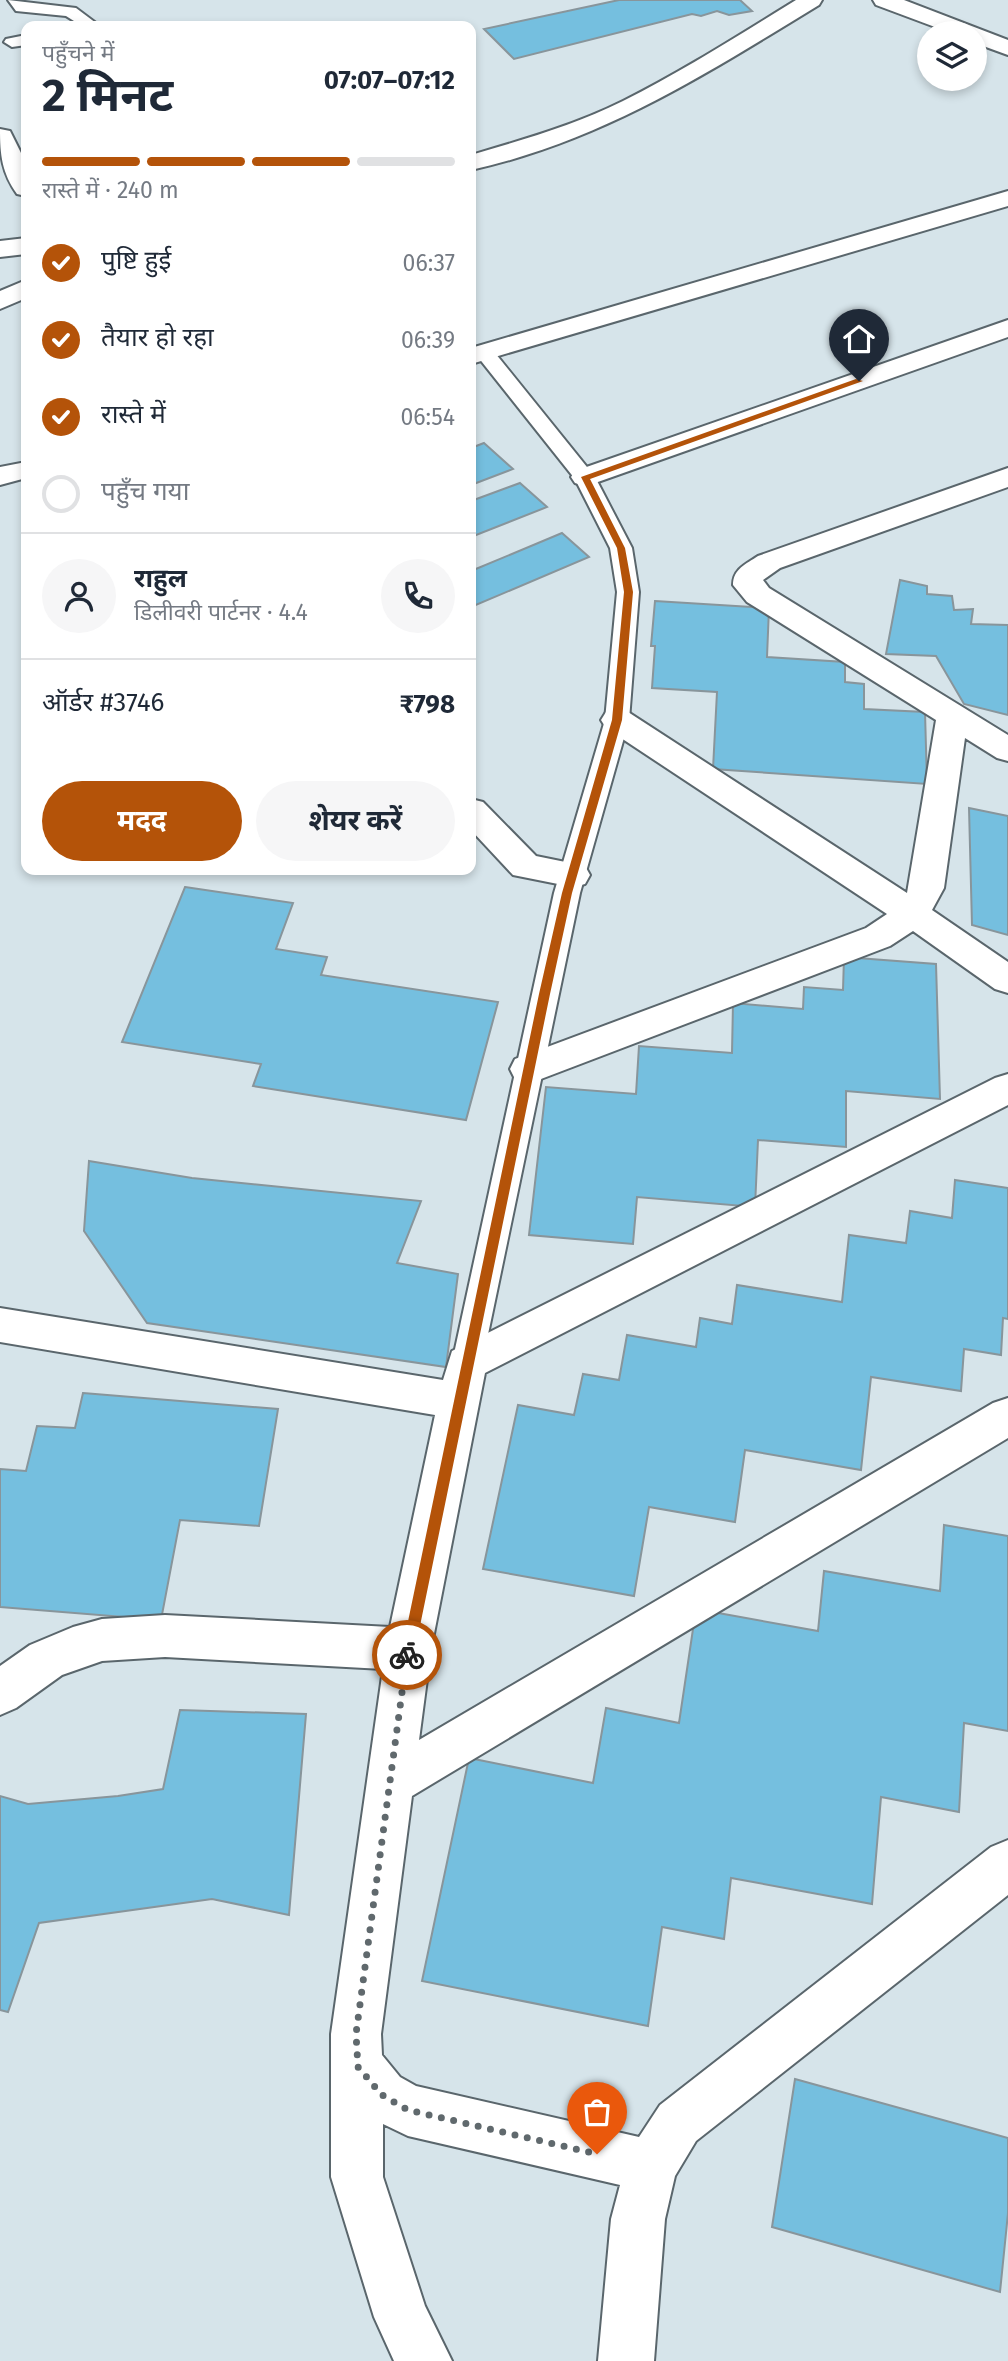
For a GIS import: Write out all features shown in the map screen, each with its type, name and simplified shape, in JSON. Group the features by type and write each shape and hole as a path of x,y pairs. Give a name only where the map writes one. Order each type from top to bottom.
{"street":[{"path":"476,161 560,136 629,107 682,79 811,0"},
{"path":"884,0 939,21"},
{"path":"987,40 1008,48"},
{"path":"2,136 21,178"},
{"path":"476,351 1008,198"},
{"path":"0,249 21,247"},
{"path":"0,301 21,290"},
{"path":"585,477 1008,328"},
{"path":"0,476 21,471"},
{"path":"1008,477 769,562 756,568 748,576 748,585 758,595 1008,750"},
{"path":"528,1069 878,937 913,914 927,888 953,717"},
{"path":"617,720 913,914 1008,980"},
{"path":"476,815 525,866 573,875"},
{"path":"0,1325 463,1382 1008,1088"},
{"path":"424,2361 401,2317 357,2177 356,2034 408,1649 463,1382"},
{"path":"390,1783 1008,1416"},
{"path":"0,1693 46,1660 102,1640 165,1636 408,1649"},
{"path":"626,2361 638,2219 651,2166 678,2123 1008,1864"},
{"path":"358,2067 382,2095 408,2110 651,2166"}],"lane":[{"path":"16,0 22,8 70,11 85,21"},
{"path":"463,1382 528,1069 573,875 617,720 628,592 621,548 585,477 476,352"}],"building":[{"path":"619,0 740,0 752,11 729,15 717,11 701,16 692,14 514,59 484,29"},
{"path":"484,443 513,469 476,483 476,446"},
{"path":"520,483 547,507 476,535 476,499"},
{"path":"562,533 589,557 476,605 476,569"},
{"path":"900,580 927,586 927,594 952,596 954,610 973,609 971,624 1008,625 1008,715 964,704 936,656 886,654"},
{"path":"655,601 769,608 767,657 845,662 845,682 864,684 864,709 925,712 927,784 713,769 717,692 652,688 655,646 651,646"},
{"path":"969,808 1008,816 1008,935 972,925"},
{"path":"185,887 293,903 276,949 327,957 321,975 498,1002 466,1120 253,1086 261,1064 122,1042"},
{"path":"844,957 936,964 940,1099 846,1091 846,1147 758,1140 755,1207 637,1197 633,1244 529,1235 546,1087 636,1094 639,1046 732,1053 733,1003 803,1009 804,987 843,990"},
{"path":"89,1161 192,1178 421,1201 397,1263 458,1274 446,1367 147,1323 84,1231"},
{"path":"955,1180 1008,1188 1008,1319 1003,1318 1001,1355 964,1349 961,1391 871,1377 861,1470 745,1450 735,1522 649,1507 634,1596 483,1569 518,1405 574,1415 583,1374 619,1380 627,1335 696,1347 700,1318 732,1324 737,1285 842,1302 849,1235 906,1243 910,1211 952,1218"},
{"path":"83,1393 278,1409 259,1526 180,1520 161,1620 0,1607 0,1469 26,1471 37,1426 75,1428"},
{"path":"944,1525 1008,1536 1008,1731 964,1723 959,1812 881,1797 872,1904 731,1878 724,1939 662,1927 648,2026 422,1981 469,1758 593,1783 606,1708 679,1723 696,1609 818,1631 824,1571 940,1591"},
{"path":"180,1710 306,1714 289,1915 212,1899 39,1923 8,2012 0,2010 0,1796 28,1804 163,1789"},
{"path":"795,2079 1008,2138 1008,2213 1000,2292 772,2227"}],"way so far":[{"path":"407,1655 356,2034 358,2067 382,2095 408,2110 597,2154"}],"route":[{"path":"407,1655 567,893 617,720 628,592 621,548 585,477 859,381"}]}
